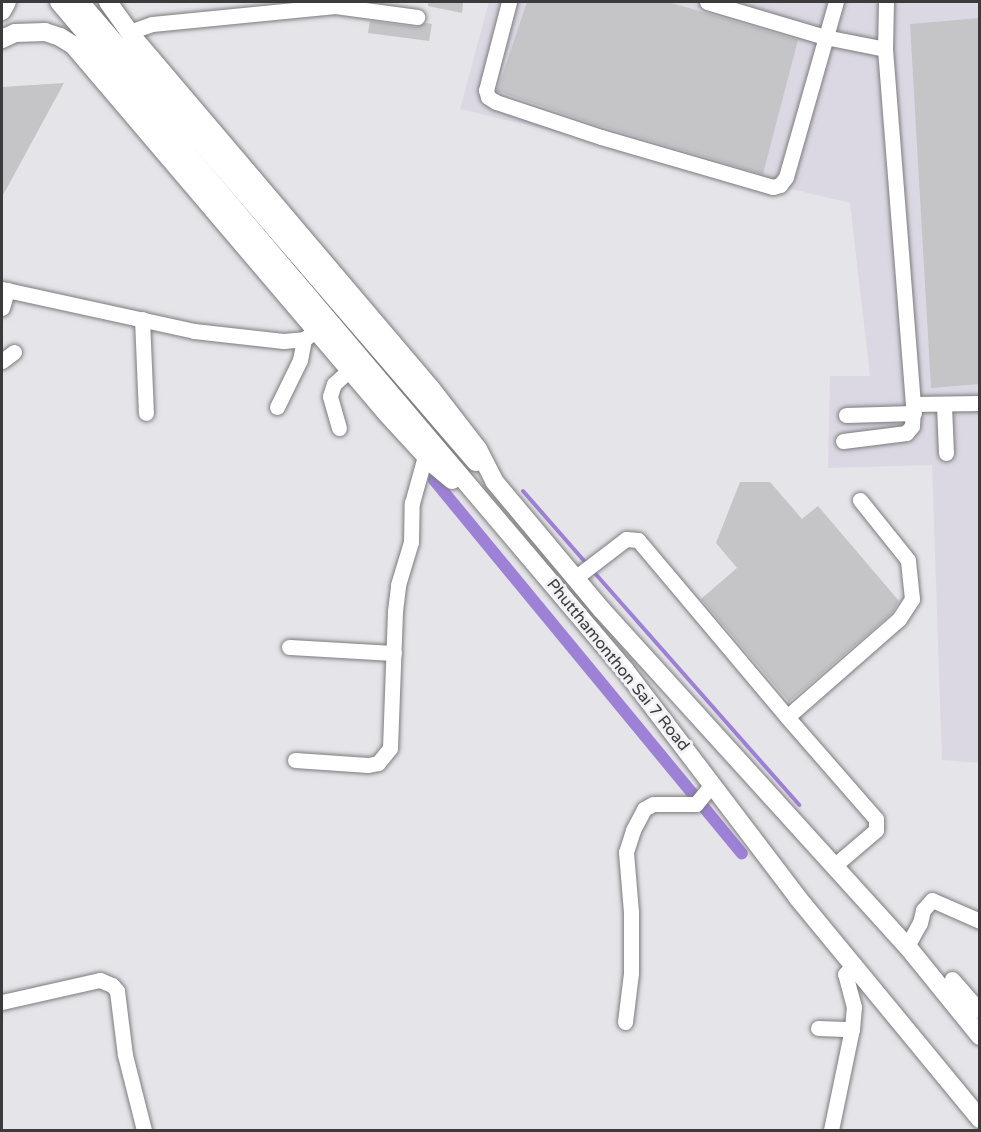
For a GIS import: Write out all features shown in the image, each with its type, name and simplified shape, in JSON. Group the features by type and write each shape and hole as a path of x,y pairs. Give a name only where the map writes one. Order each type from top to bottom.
{"main road":[{"path":"2,11 7,2"},
{"path":"59,2 470,457 487,470"},
{"path":"80,2 250,215"},
{"path":"108,2 129,32 417,372 472,441 487,470"},
{"path":"2,39 15,33 45,32 73,45 310,335 349,370 425,456 449,478 470,489"},
{"name":"Phutthamonthon Sai 7 Road","path":"250,215 470,489 625,670 797,897 973,1103 980,1119"},
{"name":"Phutthamonthon Sai 7 Road","path":"487,470 575,578 977,1021"}],"street":[{"path":"509,2 486,90 488,97 496,102 601,137 773,187 780,185 786,177 836,2"},
{"path":"707,2 825,37 885,49"},
{"path":"843,441 906,433 912,426 914,409 885,49 886,2"},
{"path":"129,32 152,24 335,6 417,17"},
{"path":"2,309 4,289 194,331 283,341 310,335"},
{"path":"142,319 146,413"},
{"path":"277,407 310,335"},
{"path":"339,428 330,396 334,384 349,370"},
{"path":"846,415 980,403"},
{"path":"944,405 946,453"},
{"path":"295,760 368,765 386,757 393,736 398,585 408,557 412,503 425,456"},
{"path":"787,717 899,620 912,599 908,560 860,500"},
{"path":"575,578 626,539 638,540 876,819 876,830 835,865"},
{"path":"289,647 394,653"},
{"path":"626,1022 632,973 631,912 626,852 633,830 644,809 653,804 696,804 712,784"},
{"path":"907,946 920,923 922,910 932,900 980,921"},
{"path":"831,1131 852,1029 854,1007 845,974 854,965"},
{"path":"952,979 977,1021"},
{"path":"2,1002 99,980 112,985 117,991 125,1055 142,1114 144,1131"},
{"path":"818,1028 852,1029"}],"shaded area":[{"path":"489,2 979,2 979,763 942,760 932,465 828,468 830,376 870,376 850,203 460,109"}],"building":[{"path":"428,2 463,2 462,13 428,6"},
{"path":"527,2 668,2 798,40 763,174 594,124 497,91"},
{"path":"980,18 980,384 931,388 910,24"},
{"path":"370,21 416,27 425,23 432,24 429,41 368,33"},
{"path":"64,83 2,197 2,87"},
{"path":"740,482 770,482 802,519 818,506 899,601 892,613 789,702 701,599 737,568 716,543"}],"waterway":[{"path":"434,480 742,853"},
{"path":"523,491 586,563"},
{"path":"593,571 799,805"}]}
